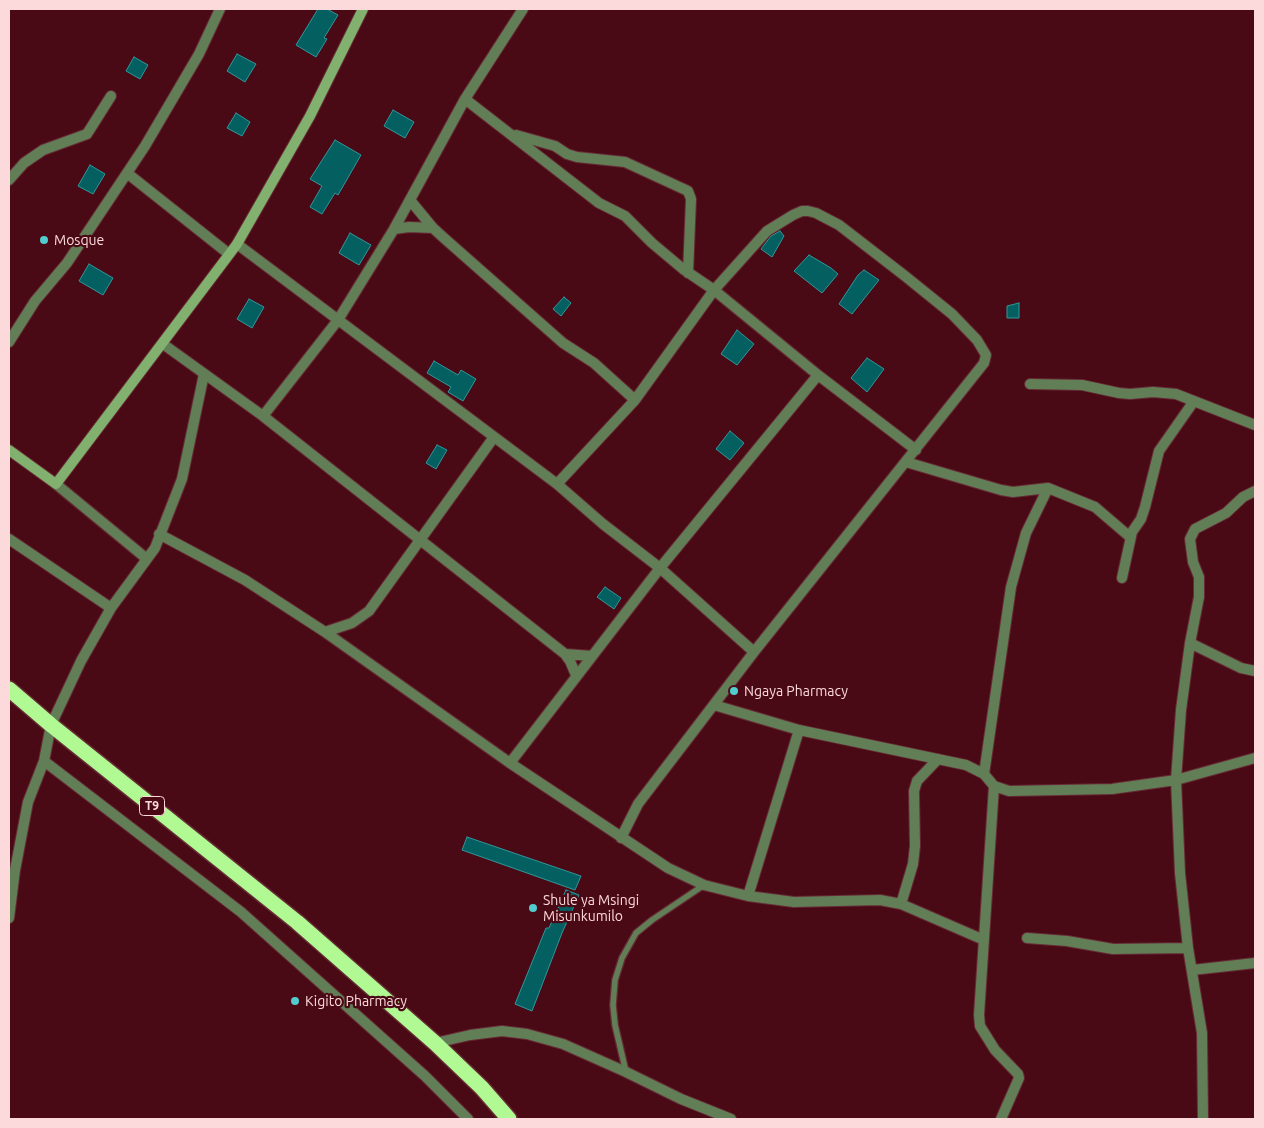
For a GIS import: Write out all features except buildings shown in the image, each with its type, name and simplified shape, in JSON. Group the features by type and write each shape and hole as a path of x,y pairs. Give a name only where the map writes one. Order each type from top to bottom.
{"highway":[{"name":"T9","path":"9,689 51,725 297,922 435,1043 482,1088 509,1119"}],"street":[{"path":"9,342 36,301 67,263 127,173 199,54 220,9"},
{"path":"56,484 163,344 236,244 310,116 363,9"},
{"path":"263,416 338,320 394,229 465,99 523,9"},
{"path":"9,180 24,163 43,150 87,134 111,96"},
{"path":"465,99 600,203 625,216 652,243 688,273 714,290 818,376 916,450"},
{"path":"510,133 554,146 567,154 577,157 625,162 688,191 691,198 688,273"},
{"path":"127,173 229,254"},
{"path":"410,200 432,228 564,343 594,363 635,400"},
{"path":"557,484 635,400 714,290 767,231 793,215 808,211 839,225 952,314 977,340 986,355 984,363 754,652 638,804 621,838"},
{"path":"394,229 409,227 432,228"},
{"path":"236,244 557,484 603,524 660,568 754,652"},
{"path":"163,344 263,416 565,654 576,675"},
{"path":"9,918 15,870 28,802 44,760 51,725 81,661 111,608 155,548 182,479 204,374"},
{"path":"510,763 660,568 818,376"},
{"path":"1030,384 1082,385 1119,394 1153,392 1176,394 1255,425"},
{"path":"1122,578 1130,537 1145,507 1159,450 1194,401"},
{"path":"325,632 352,623 369,611 494,437"},
{"path":"9,450 56,484 148,559"},
{"path":"906,462 1000,490 1013,492 1048,488 1095,507 1130,537"},
{"path":"984,774 1011,587 1026,533 1048,488"},
{"path":"1203,1119 1202,1033 1188,948 1180,873 1176,780 1181,710 1190,643 1199,597 1199,577 1193,562 1190,539 1195,529 1226,513 1242,497 1255,492"},
{"path":"160,534 245,580 325,632 510,763 668,868 704,885 748,896 794,902 880,900 900,904 984,940"},
{"path":"9,540 111,608"},
{"path":"1190,643 1241,668 1255,671"},
{"path":"565,654 592,656"},
{"path":"714,705 799,730 966,765 984,774 994,786 1009,791 1112,789 1176,780 1255,758"},
{"path":"748,896 799,730"},
{"path":"900,904 913,864 915,846 914,791 917,781 938,759"},
{"path":"44,760 241,912 425,1076 468,1119"},
{"path":"994,786 979,1015 980,1026 995,1050 1018,1074 1019,1078 1001,1119"},
{"path":"1027,938 1067,941 1113,948 1188,948"},
{"path":"1192,970 1255,963"},
{"path":"435,1043 502,1031 527,1034 563,1044 681,1099 731,1119"}],"lane":[{"path":"626,1072 615,1025 613,1005 615,980 622,958 636,933 704,885"}],"place":[{"name":"Mosque","path":"44,240"},
{"name":"Ngaya Pharmacy","path":"734,691"},
{"name":"Shule ya Msingi Misunkumilo","path":"533,908"},
{"name":"Kigito Pharmacy","path":"295,1001"}]}
